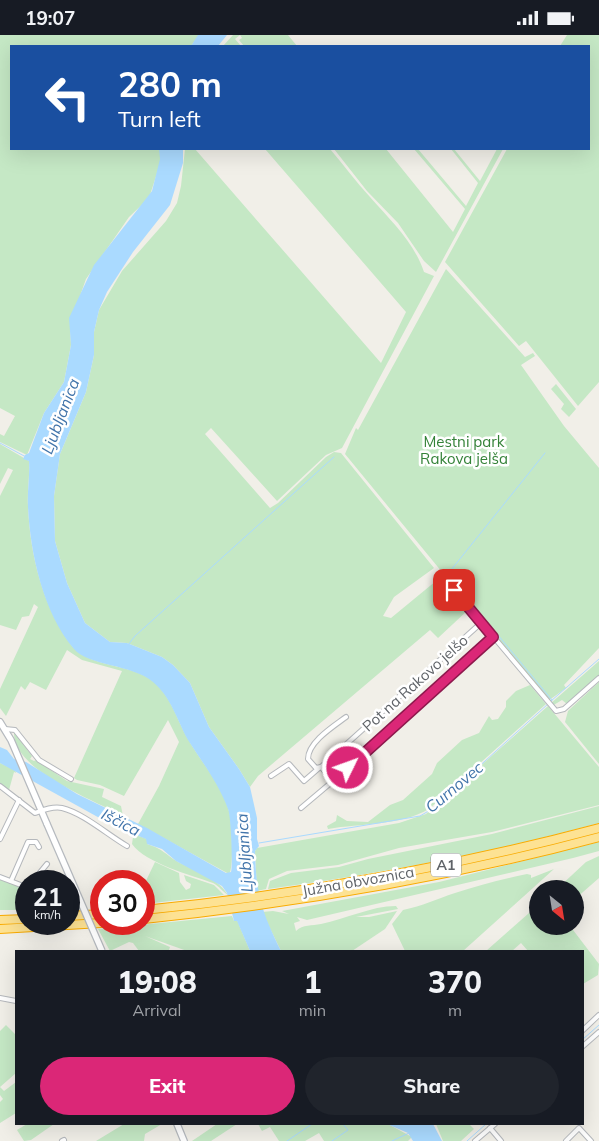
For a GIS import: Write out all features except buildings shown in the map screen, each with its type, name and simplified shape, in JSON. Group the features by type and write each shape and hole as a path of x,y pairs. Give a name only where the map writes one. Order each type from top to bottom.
{"highway":[{"name":"Južna obvoznica","path":"155,909 292,892 456,863 599,828"},
{"name":"Južna obvoznica","path":"155,918 294,901 451,873 599,837"},
{"path":"0,920 15,919"},
{"path":"0,929 90,924"}],"main road":[{"path":"0,722 11,740 102,950"},
{"path":"177,1125 184,1141"}],"street":[{"path":"454,590 552,708 558,711 564,709 599,678"},
{"name":"Pot na Rakovo jelšo","path":"271,777 289,764 304,781 481,623"},
{"name":"Pot na Rakovo jelšo","path":"301,809 493,637"},
{"path":"333,781 321,767 316,768 308,759 319,738 346,717"},
{"path":"5,729 15,730 39,760 71,779"},
{"path":"0,785 35,813 61,808 70,811 127,846"},
{"path":"0,839 19,800"},
{"path":"11,881 28,842 36,842 39,847"},
{"path":"42,870 47,864"},
{"path":"0,877 15,883"},
{"path":"0,998 15,1001"},
{"path":"584,1029 599,1015"},
{"path":"584,1045 599,1032"},
{"path":"475,1141 493,1125"},
{"path":"490,1128 501,1141"},
{"path":"566,1141 579,1128 591,1141"}],"green space":[{"path":"0,35 199,35 192,45 10,45 10,150 161,150 161,161 149,198 129,217 86,279 70,324 71,345 64,382 44,413 27,455 0,442 0,434 4,436 15,416 0,408"},
{"path":"233,35 240,35 235,39 240,45 224,45"},
{"path":"240,35 288,35 296,45 243,45 239,40 242,38"},
{"path":"567,35 599,35 599,382 578,406 526,341 519,346 445,262 506,150 590,150 590,45 561,45"},
{"path":"185,150 196,150 381,363 406,312 266,150 331,150 408,241 424,272 434,276 342,448 326,455 277,501 211,428 205,434 270,508 278,503 326,457 334,452 341,453 434,568 394,597 383,616 391,618 442,576 468,610 438,638 430,630 258,776 250,787 209,727 190,683 173,665 162,657 127,643 110,642 85,623 67,583 55,541 54,496 60,454 86,392 94,355 94,332 99,310 122,271 166,221 177,203"},
{"path":"335,150 387,150 453,232 465,209 415,150 419,150 466,206 478,183 452,150 455,150 480,181 496,150 502,150 436,272 424,261 398,223 367,191"},
{"name":"Mestni park Rakova jelša","path":"446,269 525,357 533,353 535,356 521,365 564,426 599,468 599,648 564,685 566,688 548,701 345,454 356,428 358,430"},
{"path":"556,384 576,409 569,417 561,409 564,404 551,389"},
{"path":"0,444 29,461 28,506 31,542 39,577 51,611 69,642 77,651 97,661 143,675 153,681 165,694 188,739 226,801 232,834 232,863 229,874 138,824 159,786 179,742 168,720 124,796 100,785 74,778 122,671 82,660 67,650 46,690 30,682 25,690 21,686 6,716 0,708 0,689 38,607 34,604 29,616 22,617 16,630 0,625 0,496 13,470 8,468 0,484"},
{"path":"599,661 599,675 567,704 562,700 552,706 550,704"},
{"path":"599,682 599,764 565,722 568,711"},
{"path":"530,685 546,704 429,809 393,821 328,829 327,826 336,821 337,815 347,821 368,822 390,805 403,800 432,774 437,763 462,740 479,733 489,716 492,720 498,719 506,707 506,701 516,691"},
{"path":"548,706 599,767 599,805 492,832 399,848 338,865 287,871 269,879 266,889 257,891 255,851 257,848 399,823 426,814"},
{"path":"14,732 32,756 30,759 36,760 67,781 104,789 102,797 121,806 123,816 75,792 40,771 26,759 17,746"},
{"path":"0,763 15,770 16,773 14,772 9,790 0,784"},
{"path":"599,806 599,823 558,834 434,862 268,889 270,881 291,873 339,867 368,859 492,834"},
{"path":"136,835 147,839 147,844 164,852 178,862 212,879 228,895 213,883 169,868 147,857 132,844 133,837"},
{"path":"599,842 599,851 573,858 307,920 297,917 300,921 294,923 296,931 305,926 330,922 368,910 396,906 398,909 356,917 369,917 397,911 385,929 354,950 281,950 262,912 273,911 289,914 282,911 439,882"},
{"path":"599,856 599,878 584,891 584,880 567,880 586,862"},
{"path":"155,862 179,873 180,882 186,890 190,888 191,884 186,881 184,875 214,885 224,895 155,903 155,870 151,870"},
{"path":"554,869 542,880 529,880 529,892 464,950 405,950 392,924 403,910 482,885 527,874 531,875 531,878"},
{"path":"0,878 15,884 15,910 0,910"},
{"path":"529,913 529,935 577,935 599,964 598,975 584,983 584,950 527,950 521,943 513,950 487,950"},
{"path":"232,916 234,921 237,920 250,950 184,950 145,936 170,947 169,950 138,950 133,943 129,942 109,950 101,935 155,935 155,923"},
{"path":"6,1025 15,1034 15,1074 0,1087 0,1031"},
{"path":"15,1083 15,1114 0,1123 0,1102 3,1099 0,1095 0,1087 4,1091"},
{"path":"25,1125 53,1125 31,1140 24,1141 17,1130"},
{"path":"122,1125 160,1125 145,1134 144,1141 96,1141"},
{"path":"216,1125 235,1125 211,1141 192,1141"},
{"path":"259,1125 390,1125 412,1137 408,1141 324,1141 319,1133 305,1141 279,1141 270,1127 262,1131"},
{"path":"436,1125 470,1125 474,1129 461,1141 443,1141"}],"water":[{"path":"198,35 227,35 219,45 192,45"},
{"path":"159,150 183,150 183,163 170,205 133,252 107,292 99,310 94,332 94,355 86,392 60,454 54,496 55,541 67,583 85,623 110,642 127,643 162,657 173,665 190,683 209,727 250,787 257,818 259,846 255,851 261,903 281,950 250,950 237,921 234,921 227,893 222,886 176,861 162,849 147,844 146,839 114,826 0,763 0,747 7,750 14,759 26,762 77,794 147,828 226,873 231,872 232,860 228,809 215,782 188,740 165,695 153,682 144,676 89,659 74,649 63,634 46,600 35,562 29,525 29,461 23,459 29,453 44,413 64,382 71,345 69,318 94,265 152,191 160,159"},
{"path":"389,1125 434,1125 442,1141 413,1141 408,1133"}],"waterway":[{"path":"0,443 26,457"},
{"path":"461,591 447,575 545,453"},
{"path":"128,645 135,636 334,457"},
{"path":"465,596 484,618"},
{"path":"487,622 552,700"},
{"name":"Curnovec","path":"551,701 599,659"},
{"name":"Curnovec","path":"259,843 420,816 432,809 548,704"},
{"path":"584,1038 599,1025"},
{"path":"287,1141 311,1125"},
{"path":"332,1141 348,1130 344,1125"},
{"path":"467,1141 485,1125"},
{"path":"392,1141 409,1133"}],"route":[{"path":"348,768 493,637 454,590"}],"water label":[{"name":"Ljubljanica","path":"60,416"},
{"name":"Iščica","path":"121,822"},
{"name":"Ljubljanica","path":"244,853"}]}
